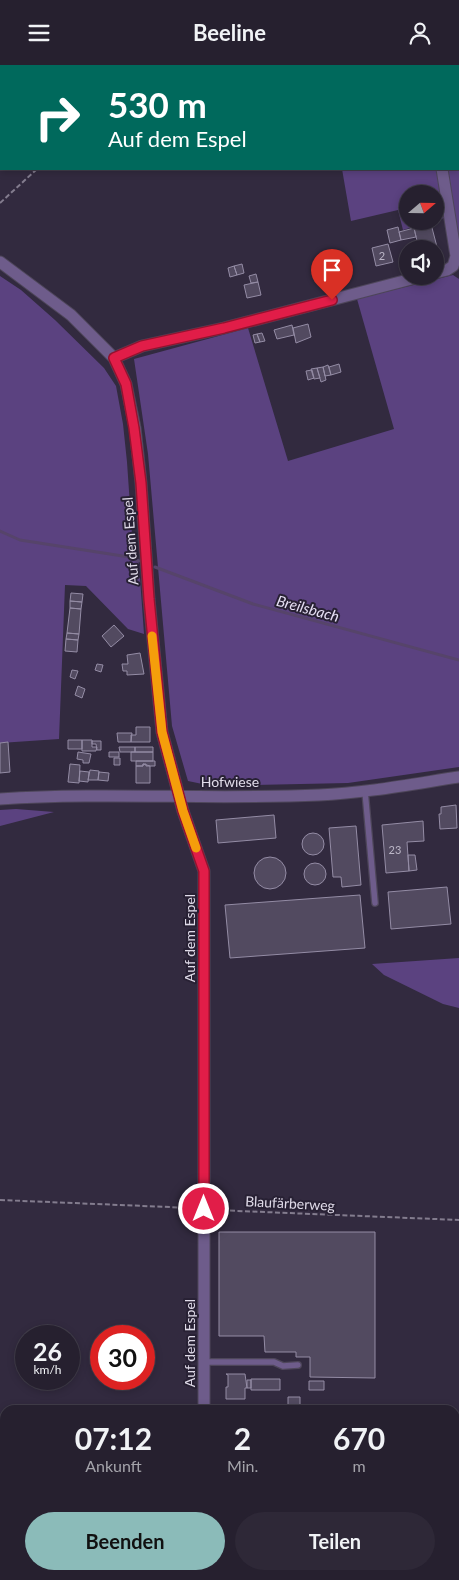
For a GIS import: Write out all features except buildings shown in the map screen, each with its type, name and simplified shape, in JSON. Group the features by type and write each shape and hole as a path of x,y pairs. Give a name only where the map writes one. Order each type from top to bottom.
{"street":[{"path":"442,170 456,256 453,266 444,271"},
{"name":"Auf dem Espel","path":"0,262 70,315 114,358 126,384 134,428 141,483 149,599 162,732 183,811 204,871 204,1405"},
{"path":"114,358 142,346 224,328 399,282"},
{"name":"Hofwiese","path":"0,799 179,795 321,795 365,791 459,777"}],"lane":[{"path":"365,791 375,903"},
{"path":"204,1362 274,1362 283,1366 298,1365"}],"path":[{"path":"0,203 36,170"},
{"name":"Blaufärberweg","path":"0,1200 459,1220"}],"shaded area":[{"path":"342,170 439,170 442,185 399,185 399,214 398,210 351,221"},
{"path":"448,170 459,170 459,243"},
{"path":"444,199 447,217 444,218"},
{"path":"453,275 459,279 459,767 348,783 212,786 188,781 172,726 148,454 134,359 248,328 288,461 394,429 357,299 413,285 444,285 444,277"},
{"path":"0,276 21,290 55,320 104,368 116,386 127,462 133,549 139,564 144,634 128,629 86,586 65,585 59,739 0,743"},
{"path":"16,809 54,812 0,826 0,810"},
{"path":"459,958 459,1008 443,1004 384,975 372,964"}],"waterway":[{"name":"Breilsbach","path":"0,531 20,540 129,557 139,561"},
{"name":"Breilsbach","path":"155,567 253,604 459,660"}],"slow traffic":[{"path":"152,636 162,732 183,811 196,848"}],"route":[{"path":"204,1209 204,871 183,811 162,732 149,599 141,483 134,428 126,384 114,358 142,346 224,328 332,300"}]}
